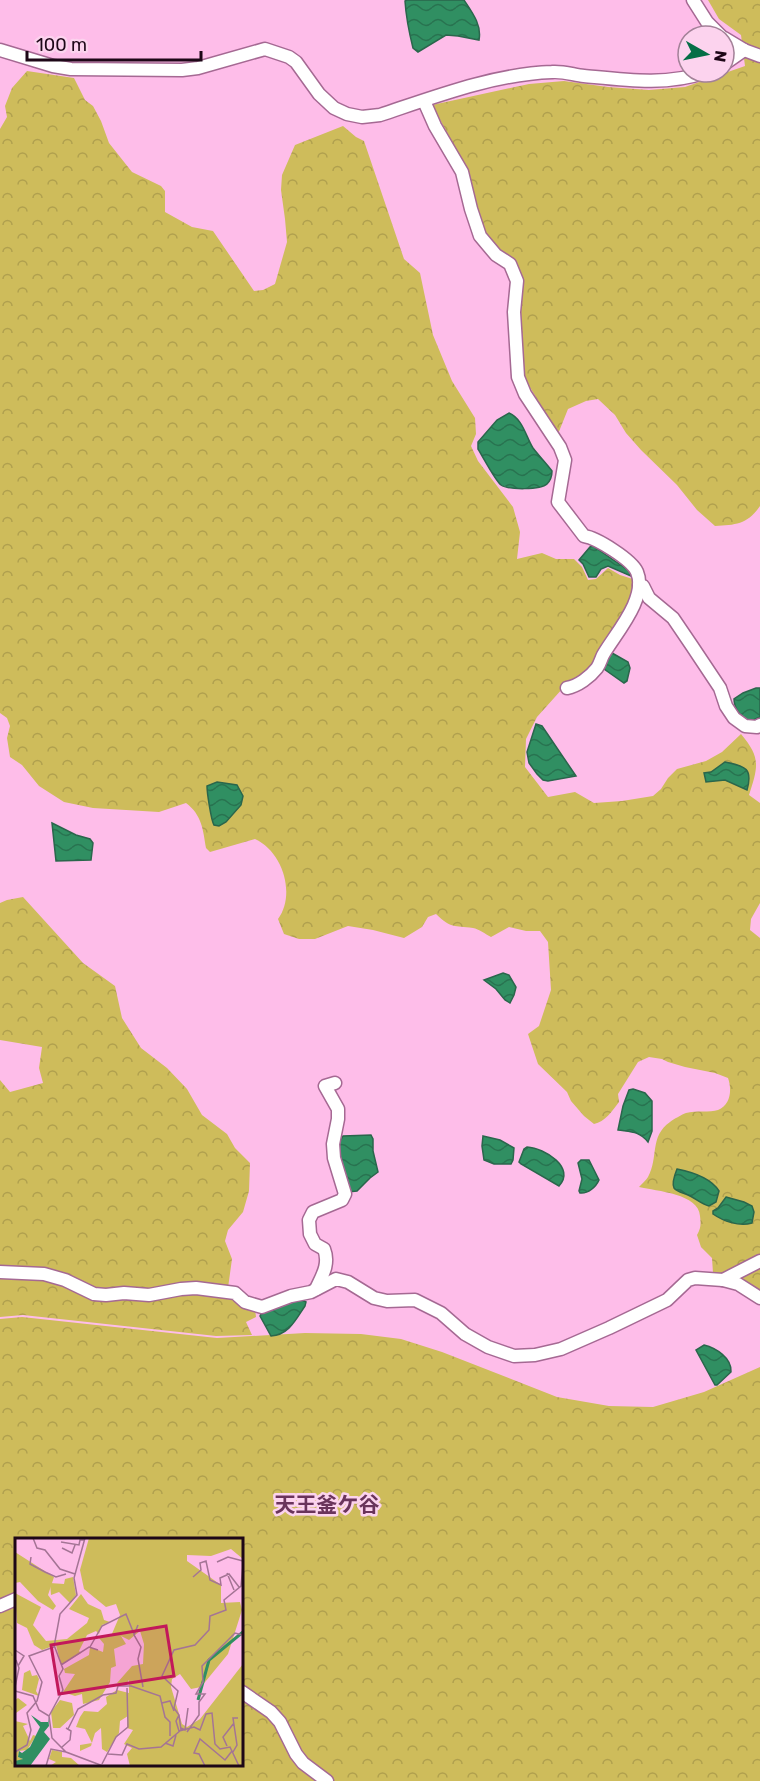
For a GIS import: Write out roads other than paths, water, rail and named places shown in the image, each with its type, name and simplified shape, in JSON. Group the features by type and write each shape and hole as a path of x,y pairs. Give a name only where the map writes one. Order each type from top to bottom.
{"street":[{"path":"693,0 708,24"},
{"path":"736,45 760,56"},
{"path":"0,50 71,69 183,70 265,49 289,57 296,62 319,94 334,108 362,117 380,115 496,79 529,74 555,71 631,81 676,80"},
{"path":"736,55 744,50"},
{"path":"424,101 435,126 462,172 480,236 496,255 510,264 517,282 514,312 518,377 525,394 560,447 565,460 558,502 584,536 592,537 610,548 637,571 639,585 636,602 602,656 598,667 575,687 567,688"},
{"path":"639,585 643,586 649,598 673,618 720,688 726,706 734,718 745,726 760,725"},
{"path":"316,1289 326,1269 327,1257 324,1249 315,1244 310,1234 309,1220 313,1212 342,1200 345,1194 334,1158 333,1144 338,1109 325,1086 335,1083"},
{"path":"723,1280 760,1262"},
{"path":"0,1272 45,1274 94,1294 149,1295 196,1288 235,1293 245,1302 262,1307 283,1298 316,1289 336,1279 348,1282 374,1298 387,1301 416,1300 441,1313 488,1347 514,1356 535,1355 561,1349 667,1300 688,1280 695,1278 723,1280 738,1284 760,1298"},
{"path":"0,1606 15,1599"},
{"path":"243,1693 271,1712 280,1722 303,1763 327,1781"}],"water":[{"path":"407,0 464,0 478,24 479,40 446,35 418,52 413,48 410,36 405,7"},
{"path":"509,413 518,419 533,448 552,471 550,479 544,486 517,488 501,485 478,449 478,442 497,420"},
{"path":"593,546 628,570 633,577 608,566 601,569 596,577 589,577 579,560"},
{"path":"612,653 628,662 630,668 627,681 624,683 604,669 608,656"},
{"path":"760,688 760,717 747,721 739,713 734,699"},
{"path":"536,724 542,726 576,776 548,781 543,780 537,774 529,763 527,752"},
{"path":"725,762 738,765 746,770 749,777 747,790 725,780 706,782 704,773 711,772"},
{"path":"217,782 237,785 243,796 241,805 226,822 219,826 214,825 213,822 207,786"},
{"path":"52,823 90,839 93,843 91,860 56,861"},
{"path":"503,973 509,975 516,987 510,1003 484,980"},
{"path":"629,1090 645,1093 652,1101 652,1131 648,1142 638,1134 618,1130 623,1106"},
{"path":"371,1135 378,1172 357,1191 348,1192 337,1150 339,1143 343,1136"},
{"path":"483,1136 500,1140 514,1148 511,1164 494,1164 484,1160"},
{"path":"527,1147 550,1155 561,1166 564,1172 559,1186 519,1162"},
{"path":"581,1160 589,1160 599,1180 596,1185 583,1193 579,1191 582,1179 578,1163"},
{"path":"677,1169 695,1174 716,1186 719,1191 716,1202 709,1206 675,1189 673,1186"},
{"path":"726,1197 752,1206 754,1212 752,1223 731,1223 713,1214 713,1211"},
{"path":"287,1301 306,1302 305,1306 291,1326 283,1333 271,1336 261,1314"},
{"path":"704,1345 722,1354 731,1367 731,1372 717,1385 696,1350"}],"district":[{"name":"天王釜ケ谷","path":"327,1504"}]}
